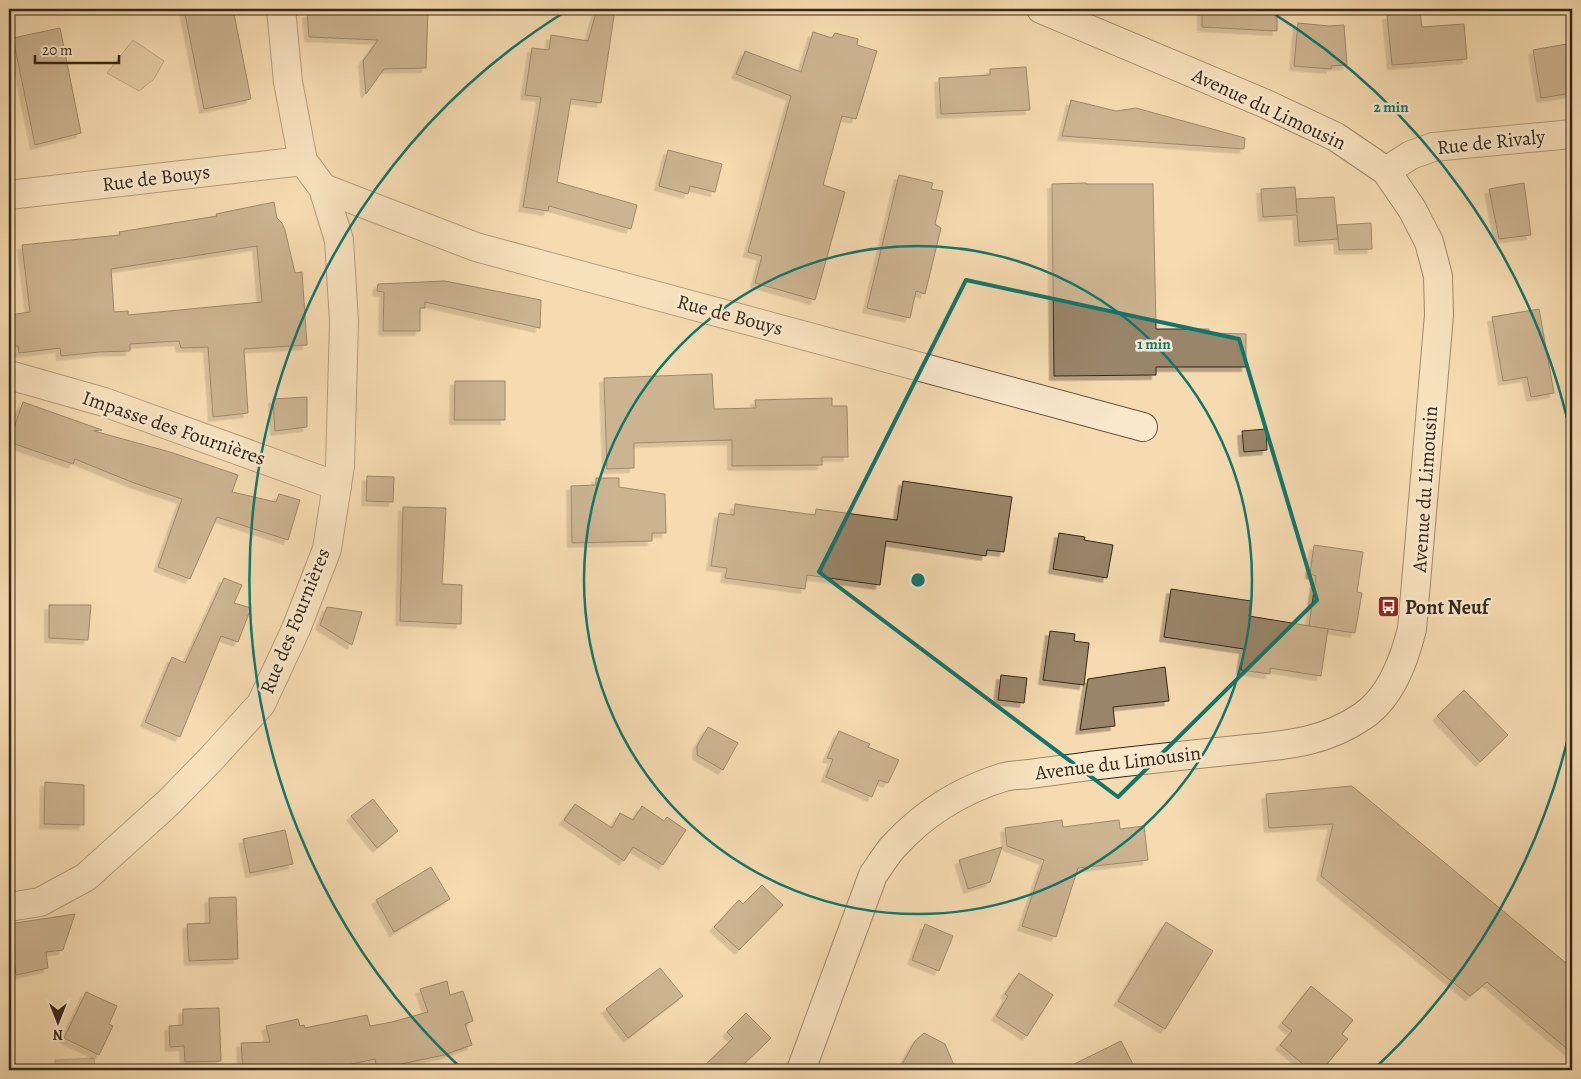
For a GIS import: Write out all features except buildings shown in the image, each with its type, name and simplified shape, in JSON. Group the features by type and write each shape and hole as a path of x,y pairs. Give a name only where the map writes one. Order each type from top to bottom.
{"street":[{"name":"Rue des Fournières","path":"9,907 40,902 86,877 168,803 261,704 296,629 327,549 340,466 344,322 339,240 323,188 303,161 288,82 280,9"},
{"name":"Avenue du Limousin","path":"801,1070 874,875 892,848 914,825 947,802 977,787 1005,777 1310,741 1337,732 1364,716 1381,700 1397,674 1407,652 1412,629 1439,314 1438,276 1429,242 1412,209 1386,170 1336,137 1266,104 1041,9"},
{"name":"Rue de Rivaly","path":"1386,170 1411,155 1433,147 1572,134"},
{"name":"Rue de Bouys","path":"9,195 303,161"},
{"name":"Rue de Bouys","path":"323,188 476,247 1143,427"},
{"name":"Impasse des Fournières","path":"9,375 104,402 337,486"}],"highlighted area":[{"path":"966,280 1239,339 1317,600 1118,797 819,572"}],"shaded area":[{"path":"133,40 164,61 154,79 139,91 107,73"},
{"path":"94,1058 95,1070 55,1070 55,1060"}],"place":[{"name":"Pont Neuf","path":"1389,607"}]}
